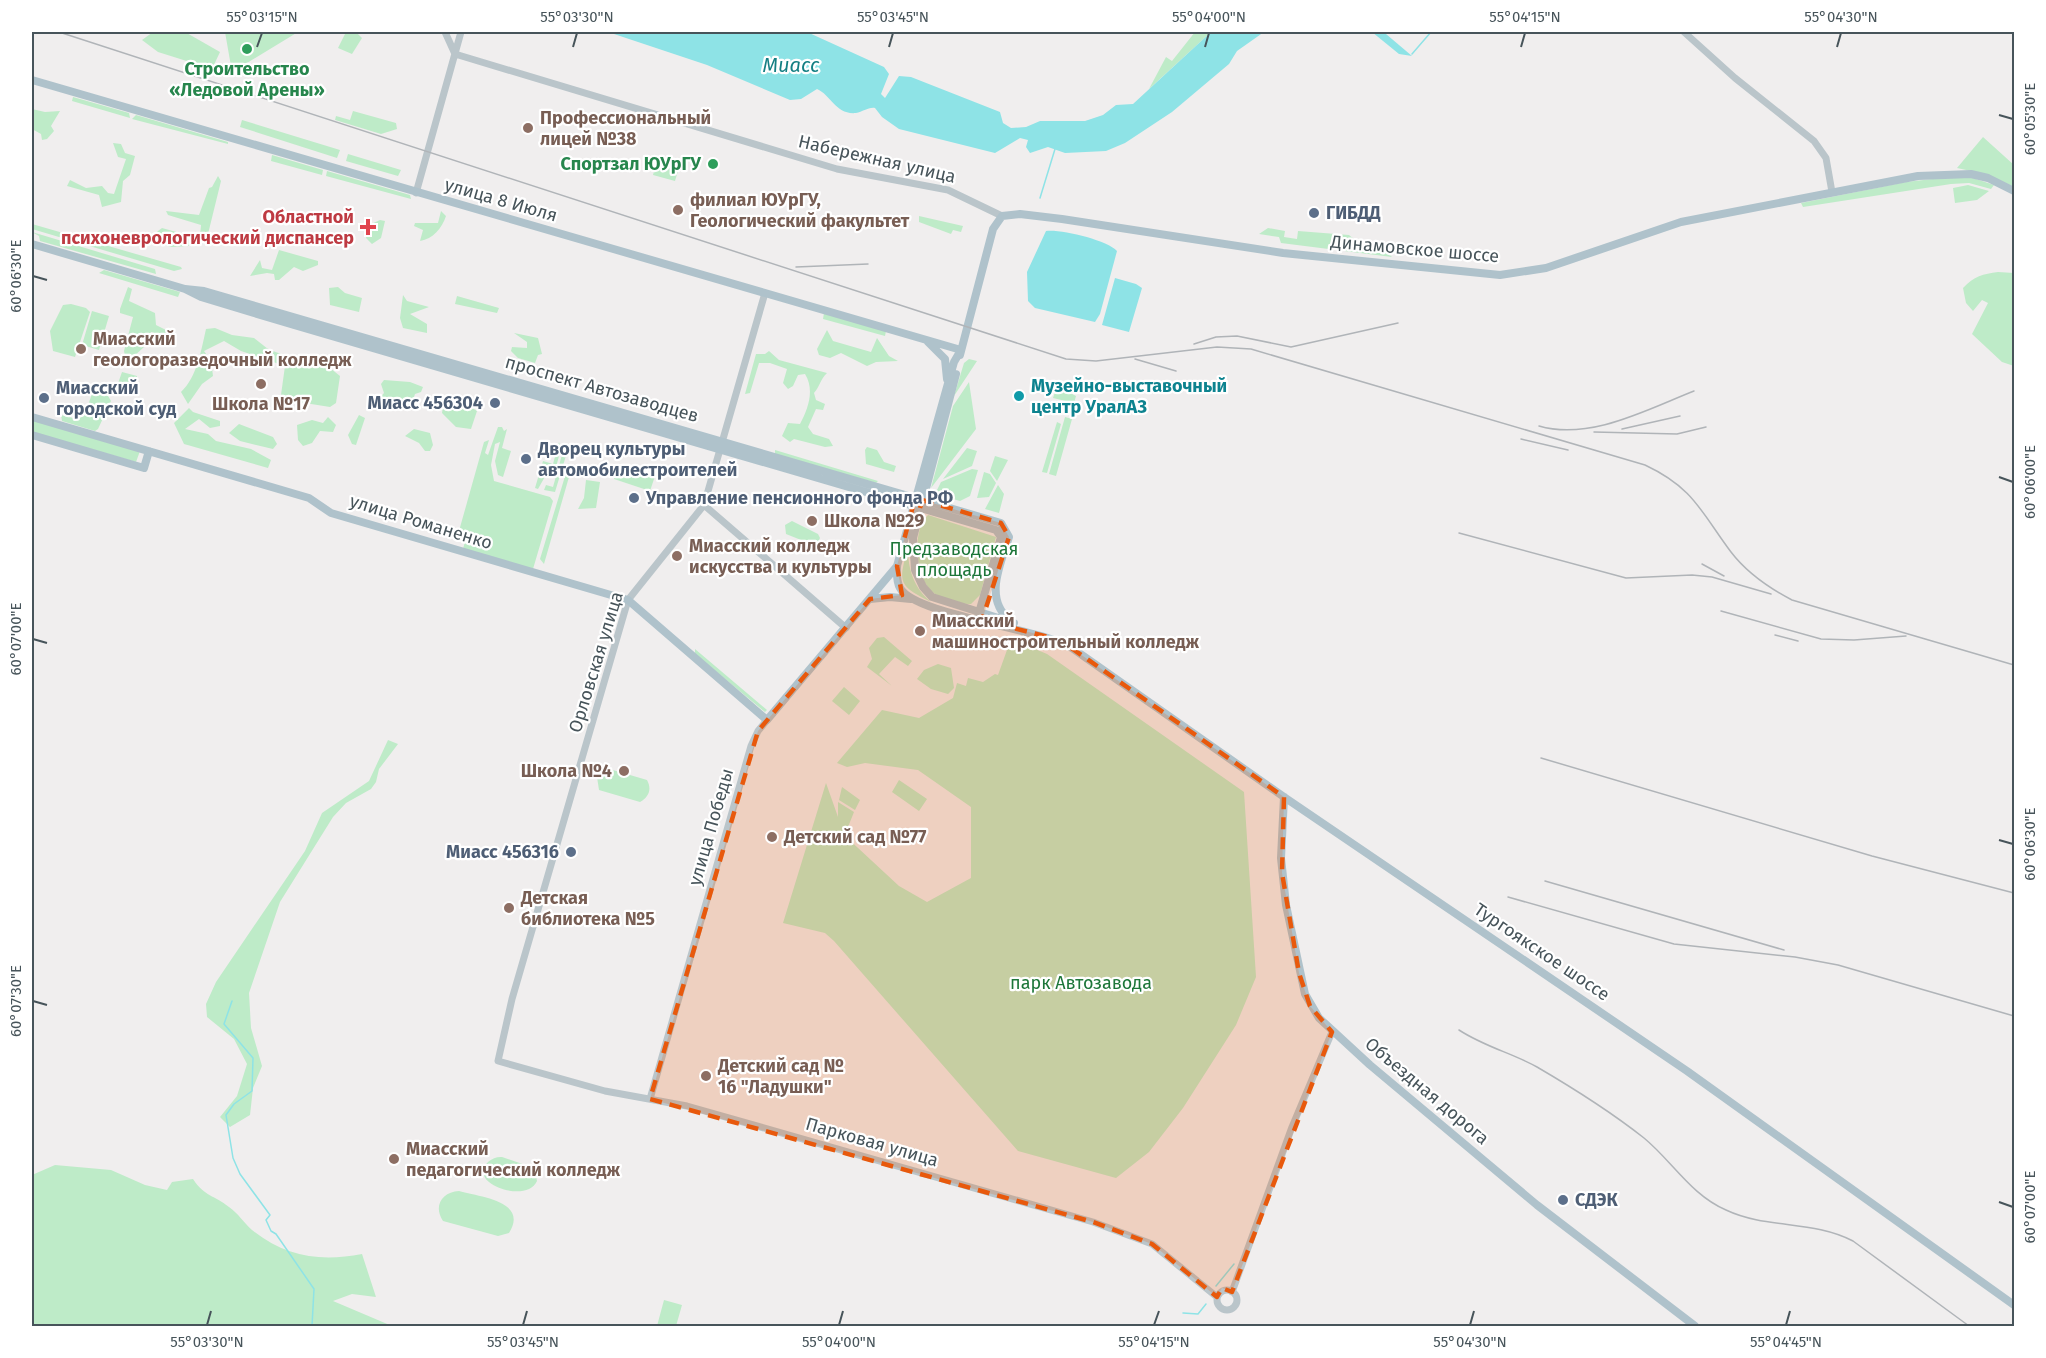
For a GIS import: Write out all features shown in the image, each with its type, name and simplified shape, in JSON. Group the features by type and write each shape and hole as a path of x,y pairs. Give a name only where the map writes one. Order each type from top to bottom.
{"main road":[{"name":"улица 8 Июля","path":"32,80 961,350"},
{"name":"Динамовское шоссе","path":"1002,216 1020,214 1260,250 1500,275 1546,268 1681,222 1918,176 1953,173 1988,178 2014,190"},
{"path":"981,617 932,597 923,587 915,570 913,550 918,503 925,489 993,228 1002,216"},
{"name":"проспект Автозаводцев","path":"32,244 918,503 1001,523 1003,531"},
{"path":"925,340 945,359 947,387"},
{"path":"911,599 900,590 897,566 918,503 954,362 961,350"},
{"name":"улица Романенко","path":"32,417 309,498 331,513 628,600 767,720"},
{"path":"32,435 144,468 149,451"},
{"path":"1003,531 1009,537 996,583 981,617 1001,537 1003,531"},
{"name":"улица Победы","path":"767,720 897,566"},
{"path":"996,583 995,600 1000,610 1017,624"},
{"path":"870,599 890,597 911,599 981,617"},
{"name":"Тургоякское шоссе","path":"981,617 1017,624 1072,648 1284,797 1687,1071 2014,1305"},
{"name":"Тургоякское шоссе","path":"981,617 1044,636"},
{"name":"Объездная дорога","path":"1284,797 1282,873 1299,973 1310,1006 1332,1032 1537,1205 1695,1326"}],"street":[{"path":"445,32 455,54"},
{"path":"416,193 461,32"},
{"path":"1684,32 1735,78 1814,141 1826,158 1832,192"},
{"name":"Набережная улица","path":"455,54 837,169 943,188 1002,216"},
{"path":"988,209 994,222 993,228"},
{"name":"Орловская улица","path":"498,1061 510,1006 628,600 704,506 765,293"},
{"path":"704,506 846,628"},
{"name":"улица Победы","path":"650,1099 751,746 758,731 767,720"},
{"path":"1232,1292 1223,1291 1217,1298 1221,1309 1231,1309 1237,1302 1232,1292 1288,1137 1332,1032"},
{"name":"Парковая улица","path":"498,1061 605,1091 685,1105 1038,1204 1127,1233 1152,1244 1217,1298"}],"highlighted area":[{"path":"922,500 1001,523 1009,537 982,620 1060,640 1284,797 1282,873 1299,973 1310,1006 1332,1032 1232,1292 1222,1288 1217,1297 1152,1244 1093,1222 650,1099 758,731 870,599 902,595 897,566 913,506 920,508"}],"green space":[{"path":"153,32 185,32 220,52 212,69 158,52 142,40"},
{"name":"Строительство «Ледовой Арены»","path":"225,32 298,32 232,72"},
{"path":"346,32 356,32 362,38 352,54 338,48"},
{"path":"1195,32 1211,32 1149,89 1166,57 1172,61"},
{"path":"73,97 129,113 130,118 72,101"},
{"path":"32,109 45,112 60,111 51,126 54,131 47,139 42,140 41,134 32,129"},
{"path":"353,111 396,123 397,129 381,134 335,120 336,116 350,120"},
{"path":"136,115 228,142 228,144 132,119"},
{"path":"242,120 340,150 337,158 240,127"},
{"path":"1983,137 2014,165 2014,187 1989,175 1957,168"},
{"path":"113,143 121,144 125,153 135,156 130,175 123,181 121,202 102,207 99,195 67,186 70,180 86,188 102,186 108,193 114,194 126,159 118,157"},
{"path":"348,154 401,170 398,176 346,161"},
{"path":"272,155 323,170 322,175 271,161"},
{"path":"656,164 678,171 675,181 653,175"},
{"path":"327,171 410,195 411,199 326,176"},
{"path":"218,176 221,181 208,234 209,242 203,243 200,236 201,225 168,215 166,211 199,215 209,188"},
{"path":"1970,177 1994,185 1991,189 1969,183 1951,184 1803,207 1801,203 1906,182"},
{"path":"1968,185 1989,191 1977,200 1955,203 1953,188"},
{"path":"441,211 446,216 442,225 429,238 420,241 423,230 414,226 415,223 438,223"},
{"path":"919,216 963,226 961,232 953,230 951,234 919,222"},
{"path":"380,220 385,221 381,238 372,244 366,238 369,225"},
{"path":"32,224 182,269 174,271 32,229"},
{"path":"162,228 187,235 190,241 189,246 171,247 146,240"},
{"path":"1268,228 1285,231 1284,237 1297,239 1298,231 1349,235 1361,245 1388,253 1392,257 1281,243 1279,237 1259,234"},
{"path":"32,232 155,269 156,274 40,241 39,236"},
{"path":"279,250 318,261 318,265 303,271 294,267 279,280 275,280 274,274 267,273 250,276 260,260 262,268 272,270"},
{"path":"104,270 180,292 178,297 99,273"},
{"path":"1998,272 2014,273 2014,366 2002,362 1972,334 1988,303 1982,300 1973,311 1966,303 1963,288 1979,276"},
{"path":"128,287 132,289 129,301 155,313 156,325 170,332 167,337 151,332 144,347 132,358 125,356 124,351 133,317 120,313"},
{"path":"338,287 345,293 362,298 359,312 330,305 329,288"},
{"path":"403,295 407,301 429,307 410,314 427,324 427,333 403,328 400,318"},
{"path":"457,296 499,308 497,313 455,304"},
{"path":"71,304 86,308 90,312 75,357 53,351 50,331 63,305"},
{"path":"92,311 109,316 99,350 82,345"},
{"path":"824,313 886,331 885,336 823,319"},
{"path":"215,328 232,335 254,338 268,349 286,356 320,360 340,376 336,403 330,407 286,400 280,402 285,366 241,351 224,341 204,351 211,361 213,376 202,384 188,404 181,392 195,371 206,329"},
{"path":"827,330 833,341 871,352 877,338 889,356 898,361 876,362 867,366 841,353 830,358 819,355 817,349"},
{"path":"514,333 538,338 542,354 538,355 535,363 518,358 511,351 512,347 527,348 527,342"},
{"path":"769,351 779,360 827,373 814,393 816,400 825,404 823,410 816,409 808,427 813,434 829,439 833,446 825,447 794,439 790,442 782,436 788,423 800,424 806,412 810,386 805,374 798,375 793,386 788,389 783,383 787,369 770,363 759,363 750,393 745,394 756,354 765,354"},
{"path":"969,359 977,361 954,396 964,363"},
{"path":"122,372 137,376 137,379 125,384 121,394 115,392"},
{"path":"384,380 410,382 423,387 421,392 415,394 411,406 403,410 397,406 384,408 378,400 384,393 381,384"},
{"path":"969,382 976,429 931,488 953,406"},
{"path":"1057,386 1076,396 1074,403 1053,398"},
{"path":"97,392 107,394 111,401 98,429 95,431 62,421 61,415 77,419 84,416 92,394"},
{"path":"454,398 466,401 466,404 477,411 471,429 456,427 442,413 443,407 453,407"},
{"path":"189,408 193,412 220,421 220,426 210,428 199,419 185,429 208,434 216,441 251,449 271,460 268,468 184,444 174,423"},
{"path":"359,415 365,418 356,445 352,444 348,435"},
{"path":"328,417 336,425 333,432 320,431 312,443 303,446 298,440 297,425 312,420 323,423"},
{"path":"1065,417 1072,419 1056,476 1049,474"},
{"path":"32,420 140,451 136,462 32,432"},
{"path":"1057,422 1061,424 1047,473 1042,472"},
{"path":"239,424 273,437 277,444 273,449 240,441 229,433"},
{"path":"498,427 502,427 504,431 507,429 502,448 511,451 503,477 498,475 495,461 500,442 495,444 491,465 494,481 550,497 553,501 533,569 463,549 466,538 459,531 484,442 489,440 485,453 488,455"},
{"path":"414,429 430,433 433,445 430,451 425,451 419,443 405,436"},
{"path":"559,442 561,449 554,474 547,473 538,489 535,488 543,461 553,464"},
{"path":"565,444 568,449 555,492 544,490 546,485 553,487"},
{"path":"867,447 877,450 884,462 896,466 894,472 866,464 865,450"},
{"path":"967,448 977,451 972,466 943,479"},
{"path":"775,450 878,481 876,483 775,454"},
{"path":"995,456 1008,460 997,481 990,471"},
{"path":"569,463 571,470 544,564 540,559"},
{"path":"618,466 655,476 650,491 614,479"},
{"path":"972,469 978,470 970,496 960,501 935,494 941,482"},
{"path":"984,472 990,474 996,483 989,497 977,498"},
{"path":"586,480 600,482 596,508 578,509 584,498"},
{"path":"998,485 1004,494 999,513 985,509"},
{"name":"Предзаводская площадь","path":"928,515 996,537 980,595 971,604 958,603 938,596 928,587 923,578 917,543 919,532"},
{"path":"792,521 818,534 820,538 816,546 786,534 785,525"},
{"path":"908,548 913,578 920,591 931,602 912,591 903,582 903,569"},
{"path":"884,637 912,661 908,666 895,657 879,674 892,686 867,667 872,659 869,648 877,638"},
{"name":"парк Автозавода","path":"1011,639 1047,654 1244,792 1256,977 1236,1025 1183,1108 1149,1152 1116,1178 1018,1151 834,941 825,933 783,923 826,783 838,817 838,802 854,812 846,832 843,831 844,835 899,886 927,902 971,878 971,807 918,770 865,763 847,767 837,763 882,710 919,718 953,698 957,683 966,686 968,678 983,682 995,674 998,675"},
{"path":"695,649 767,710 765,712 695,654"},
{"path":"938,664 951,668 954,688 948,694 931,689 917,679 924,670"},
{"path":"844,687 860,701 849,715 832,701"},
{"path":"388,740 398,744 379,769 376,782 371,789 346,803 333,817 280,902 249,993 251,1028 262,1066 253,1088 250,1115 230,1127 220,1117 237,1096 247,1064 234,1039 207,1017 206,1004 216,982 305,851 322,813 369,781"},
{"path":"606,768 647,780 649,790 647,795 640,802 599,790 597,777"},
{"path":"899,780 927,799 919,811 892,792"},
{"path":"842,787 860,800 855,810 839,800"},
{"path":"502,1157 534,1168 537,1181 533,1186 522,1191 515,1191 489,1182 484,1174 485,1165 492,1159"},
{"path":"55,1165 111,1170 145,1185 167,1190 172,1182 193,1179 206,1193 232,1209 252,1230 290,1252 318,1257 362,1254 376,1297 352,1294 333,1301 392,1326 32,1326 32,1175"},
{"path":"459,1191 489,1198 508,1207 513,1214 509,1233 498,1236 443,1221 439,1210 441,1201 448,1194"},
{"path":"664,1300 682,1305 676,1326 657,1326"}],"water":[{"name":"Миасс","path":"608,32 807,32 884,67 889,74 881,94 885,98 899,76 911,77 1000,112 1003,123 1011,128 1026,127 1040,121 1085,121 1103,115 1116,105 1133,104 1211,32 1264,32 1237,51 1229,64 1172,112 1125,143 1106,151 1065,153 1048,147 1030,153 1026,147 1028,140 1020,138 995,153 899,129 882,117 875,108 856,113 843,111 817,89 801,99 790,100 707,65"},
{"path":"1372,32 1386,34 1412,56 1399,54"},
{"path":"1046,231 1083,236 1104,243 1117,251 1100,314 1095,322 1035,308 1028,301 1027,272"},
{"path":"1115,278 1142,288 1129,332 1102,325"}],"waterway":[{"path":"1412,54 1431,32"},
{"path":"1040,198 1055,149"},
{"path":"232,1001 224,1024 253,1058 252,1091 234,1104 226,1115 233,1158 240,1174 270,1215 266,1220 271,1231 276,1234 314,1289 312,1326"},
{"path":"1216,1286 1234,1264"},
{"path":"1183,1313 1198,1314 1206,1304"}],"railway":[{"path":"59,32 1066,359 1096,361 1217,347 1251,349 1645,465 1662,474 1686,492 1744,567 1767,585 1792,600 2014,665"},
{"path":"796,267 868,264"},
{"path":"1194,344 1216,337 1237,336 1291,347 1398,323"},
{"path":"1135,359 1176,371"},
{"path":"1539,426 1558,430 1598,426 1638,414 1694,391"},
{"path":"1622,429 1680,416"},
{"path":"1594,432 1677,434 1706,427"},
{"path":"1521,439 1568,450"},
{"path":"1459,533 1626,578 1692,575 1712,577 1771,594"},
{"path":"1702,564 1724,576"},
{"path":"1721,611 1821,639 1854,640 1906,636"},
{"path":"1775,635 1798,641"},
{"path":"1541,758 1872,856 2014,893"},
{"path":"1545,881 1784,950"},
{"path":"1508,897 1674,944 1795,957 1838,965 2014,1016"},
{"path":"1459,1030 1537,1067 1605,1110 1644,1138 1692,1187 1714,1204 1741,1216 1822,1230 1853,1241 1969,1326"}],"place":[{"name":"Строительство «Ледовой Арены»","path":"247,49"},
{"name":"Профессиональный лицей №38","path":"528,128"},
{"name":"Спортзал ЮУрГУ","path":"713,164"},
{"name":"филиал ЮУрГУ, Геологический факультет","path":"678,210"},
{"name":"ГИБДД","path":"1314,213"},
{"name":"Областной психоневрологический диспансер","path":"368,227"},
{"name":"Миасский геологоразведочный колледж","path":"81,349"},
{"name":"Школа №17","path":"261,384"},
{"name":"Музейно-выставочный центр УралАЗ","path":"1019,396"},
{"name":"Миасский городской суд","path":"44,398"},
{"name":"Миасс 456304","path":"495,403"},
{"name":"Дворец культуры автомобилестроителей","path":"526,459"},
{"name":"Управление пенсионного фонда РФ","path":"634,498"},
{"name":"Школа №29","path":"812,521"},
{"name":"Миасский колледж искусства и культуры","path":"677,556"},
{"name":"Миасский машиностроительный колледж","path":"920,631"},
{"name":"Школа №4","path":"624,771"},
{"name":"Детский сад №77","path":"772,837"},
{"name":"Миасс 456316","path":"571,852"},
{"name":"Детская библиотека №5","path":"509,908"},
{"name":"Детский сад № 16 \"Ладушки\"","path":"706,1076"},
{"name":"Миасский педагогический колледж","path":"394,1159"},
{"name":"СДЭК","path":"1563,1200"}]}
